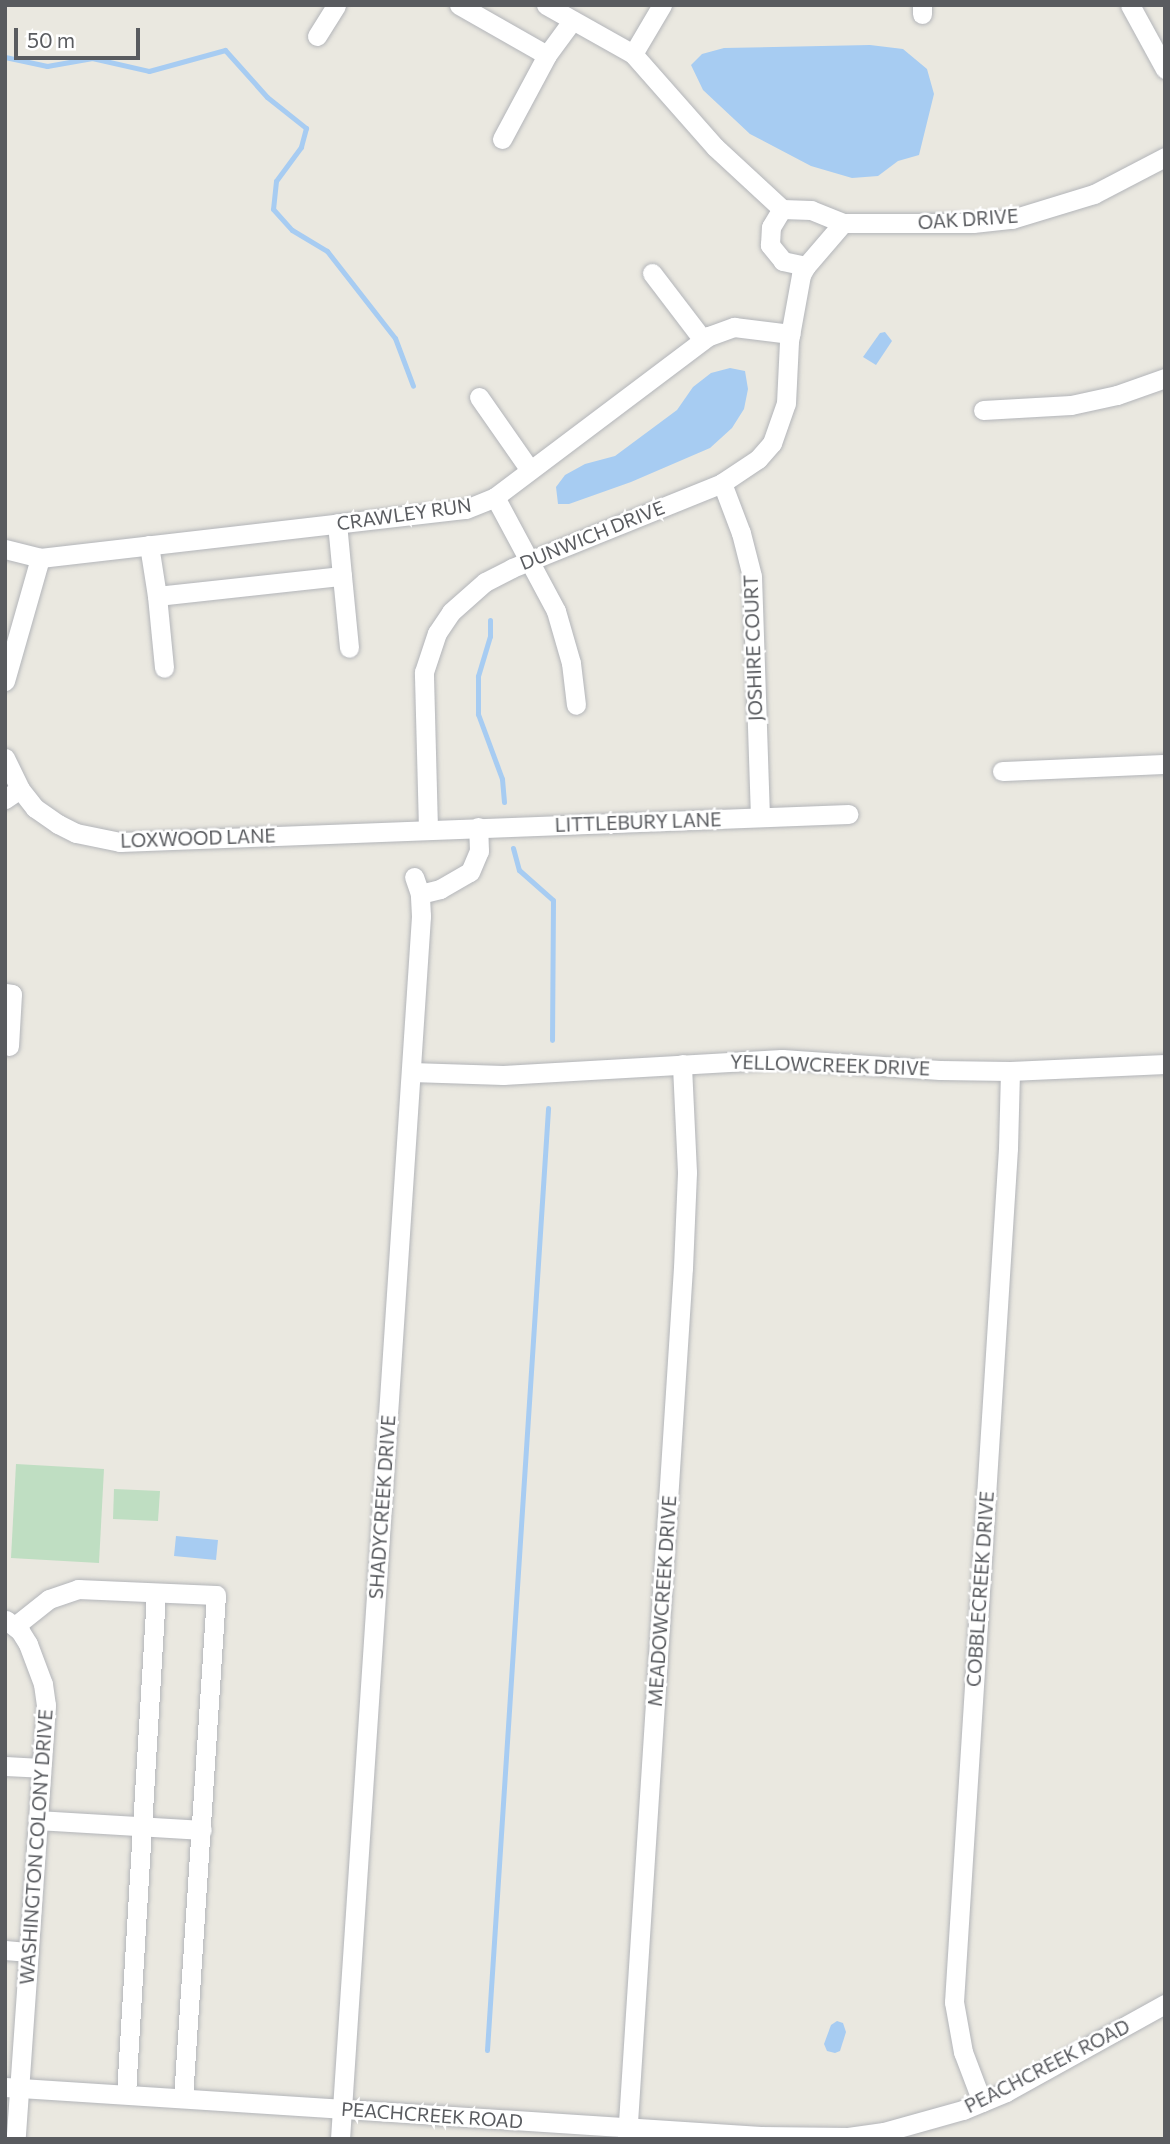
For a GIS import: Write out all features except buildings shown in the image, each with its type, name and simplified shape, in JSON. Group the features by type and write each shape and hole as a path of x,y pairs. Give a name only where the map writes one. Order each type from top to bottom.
{"street":[{"path":"317,36 336,5"},
{"path":"460,5 547,55"},
{"path":"546,5 633,54 715,147 782,209 771,227 770,245 783,261 806,266 843,223"},
{"path":"633,54 662,5"},
{"path":"1130,5 1165,69"},
{"path":"502,139 547,55 572,21"},
{"name":"OAK DRIVE","path":"782,209 811,210 843,223 973,223 1012,219 1094,194 1165,158"},
{"name":"DUNWICH DRIVE","path":"428,830 422,692 429,652 451,612 467,595 485,582 528,561 722,483 742,471 772,443 786,403 790,334 801,275 806,266"},
{"path":"652,273 703,340"},
{"name":"CRAWLEY RUN","path":"5,549 40,558 466,509 495,497 703,340 734,327 790,334"},
{"path":"983,410 1071,405 1117,395 1165,378"},
{"path":"479,397 530,470"},
{"name":"JOSHIRE COURT","path":"722,483 741,533 752,576 760,817"},
{"path":"495,497 528,561 544,585 565,636 576,705"},
{"path":"337,523 349,648"},
{"path":"149,545 164,668"},
{"path":"5,681 40,558"},
{"path":"157,596 342,576"},
{"name":"LOXWOOD LANE","path":"5,758 12,794 58,824 85,836 120,842 428,830"},
{"path":"1002,771 1165,764"},
{"name":"LITTLEBURY LANE","path":"428,830 848,814"},
{"name":"SHADYCREEK DRIVE","path":"340,2139 411,1072 417,885 440,889 470,872 479,851 478,828"},
{"path":"5,993 12,994 9,1046"},
{"name":"YELLOWCREEK DRIVE","path":"411,1072 503,1075 782,1059 940,1070 1010,1071 1165,1064"},
{"name":"MEADOWCREEK DRIVE","path":"627,2133 683,1268 687,1172 682,1063"},
{"name":"COBBLECREEK DRIVE","path":"982,2102 957,2027 954,1989 1008,1148 1010,1071"},
{"path":"10,1623 49,1599 78,1589 216,1595 183,2098"},
{"path":"126,2094 156,1593"},
{"name":"WASHINGTON COLONY DRIVE","path":"10,1623 28,1644 43,1684 46,1705 29,1952 12,2087 16,2139"},
{"path":"5,1766 41,1768"},
{"path":"38,1821 202,1830"},
{"path":"5,1950 29,1952"},
{"name":"PEACHCREEK ROAD","path":"12,2087 627,2133 848,2137 928,2122 982,2102 1165,2004"}],"green space":[{"path":"16,1464 104,1469 99,1563 11,1558"},
{"path":"114,1489 160,1491 158,1521 113,1519"}],"water":[{"path":"870,45 903,49 927,69 934,94 919,155 898,161 878,176 852,178 811,166 750,134 703,90 691,65 702,54 724,48"},
{"path":"885,332 892,341 876,365 863,357 880,333"},
{"path":"730,368 745,371 748,389 744,409 732,428 710,448 631,482 569,504 558,504 556,487 565,475 585,464 615,456 677,410 693,387 711,373"},
{"path":"176,1536 218,1540 216,1560 174,1556"},
{"path":"837,2021 843,2023 846,2032 840,2051 835,2053 827,2051 824,2044 831,2025"}],"waterway":[{"path":"5,57 47,66 92,58 149,71 225,50 267,97 306,128 301,147 276,181 273,209 292,230 327,251 395,338 413,386"},
{"path":"490,620 490,636 478,676 478,714 502,779 504,802"},
{"path":"513,848 519,870 553,900 552,1040"},
{"path":"487,2050 548,1108"}]}
